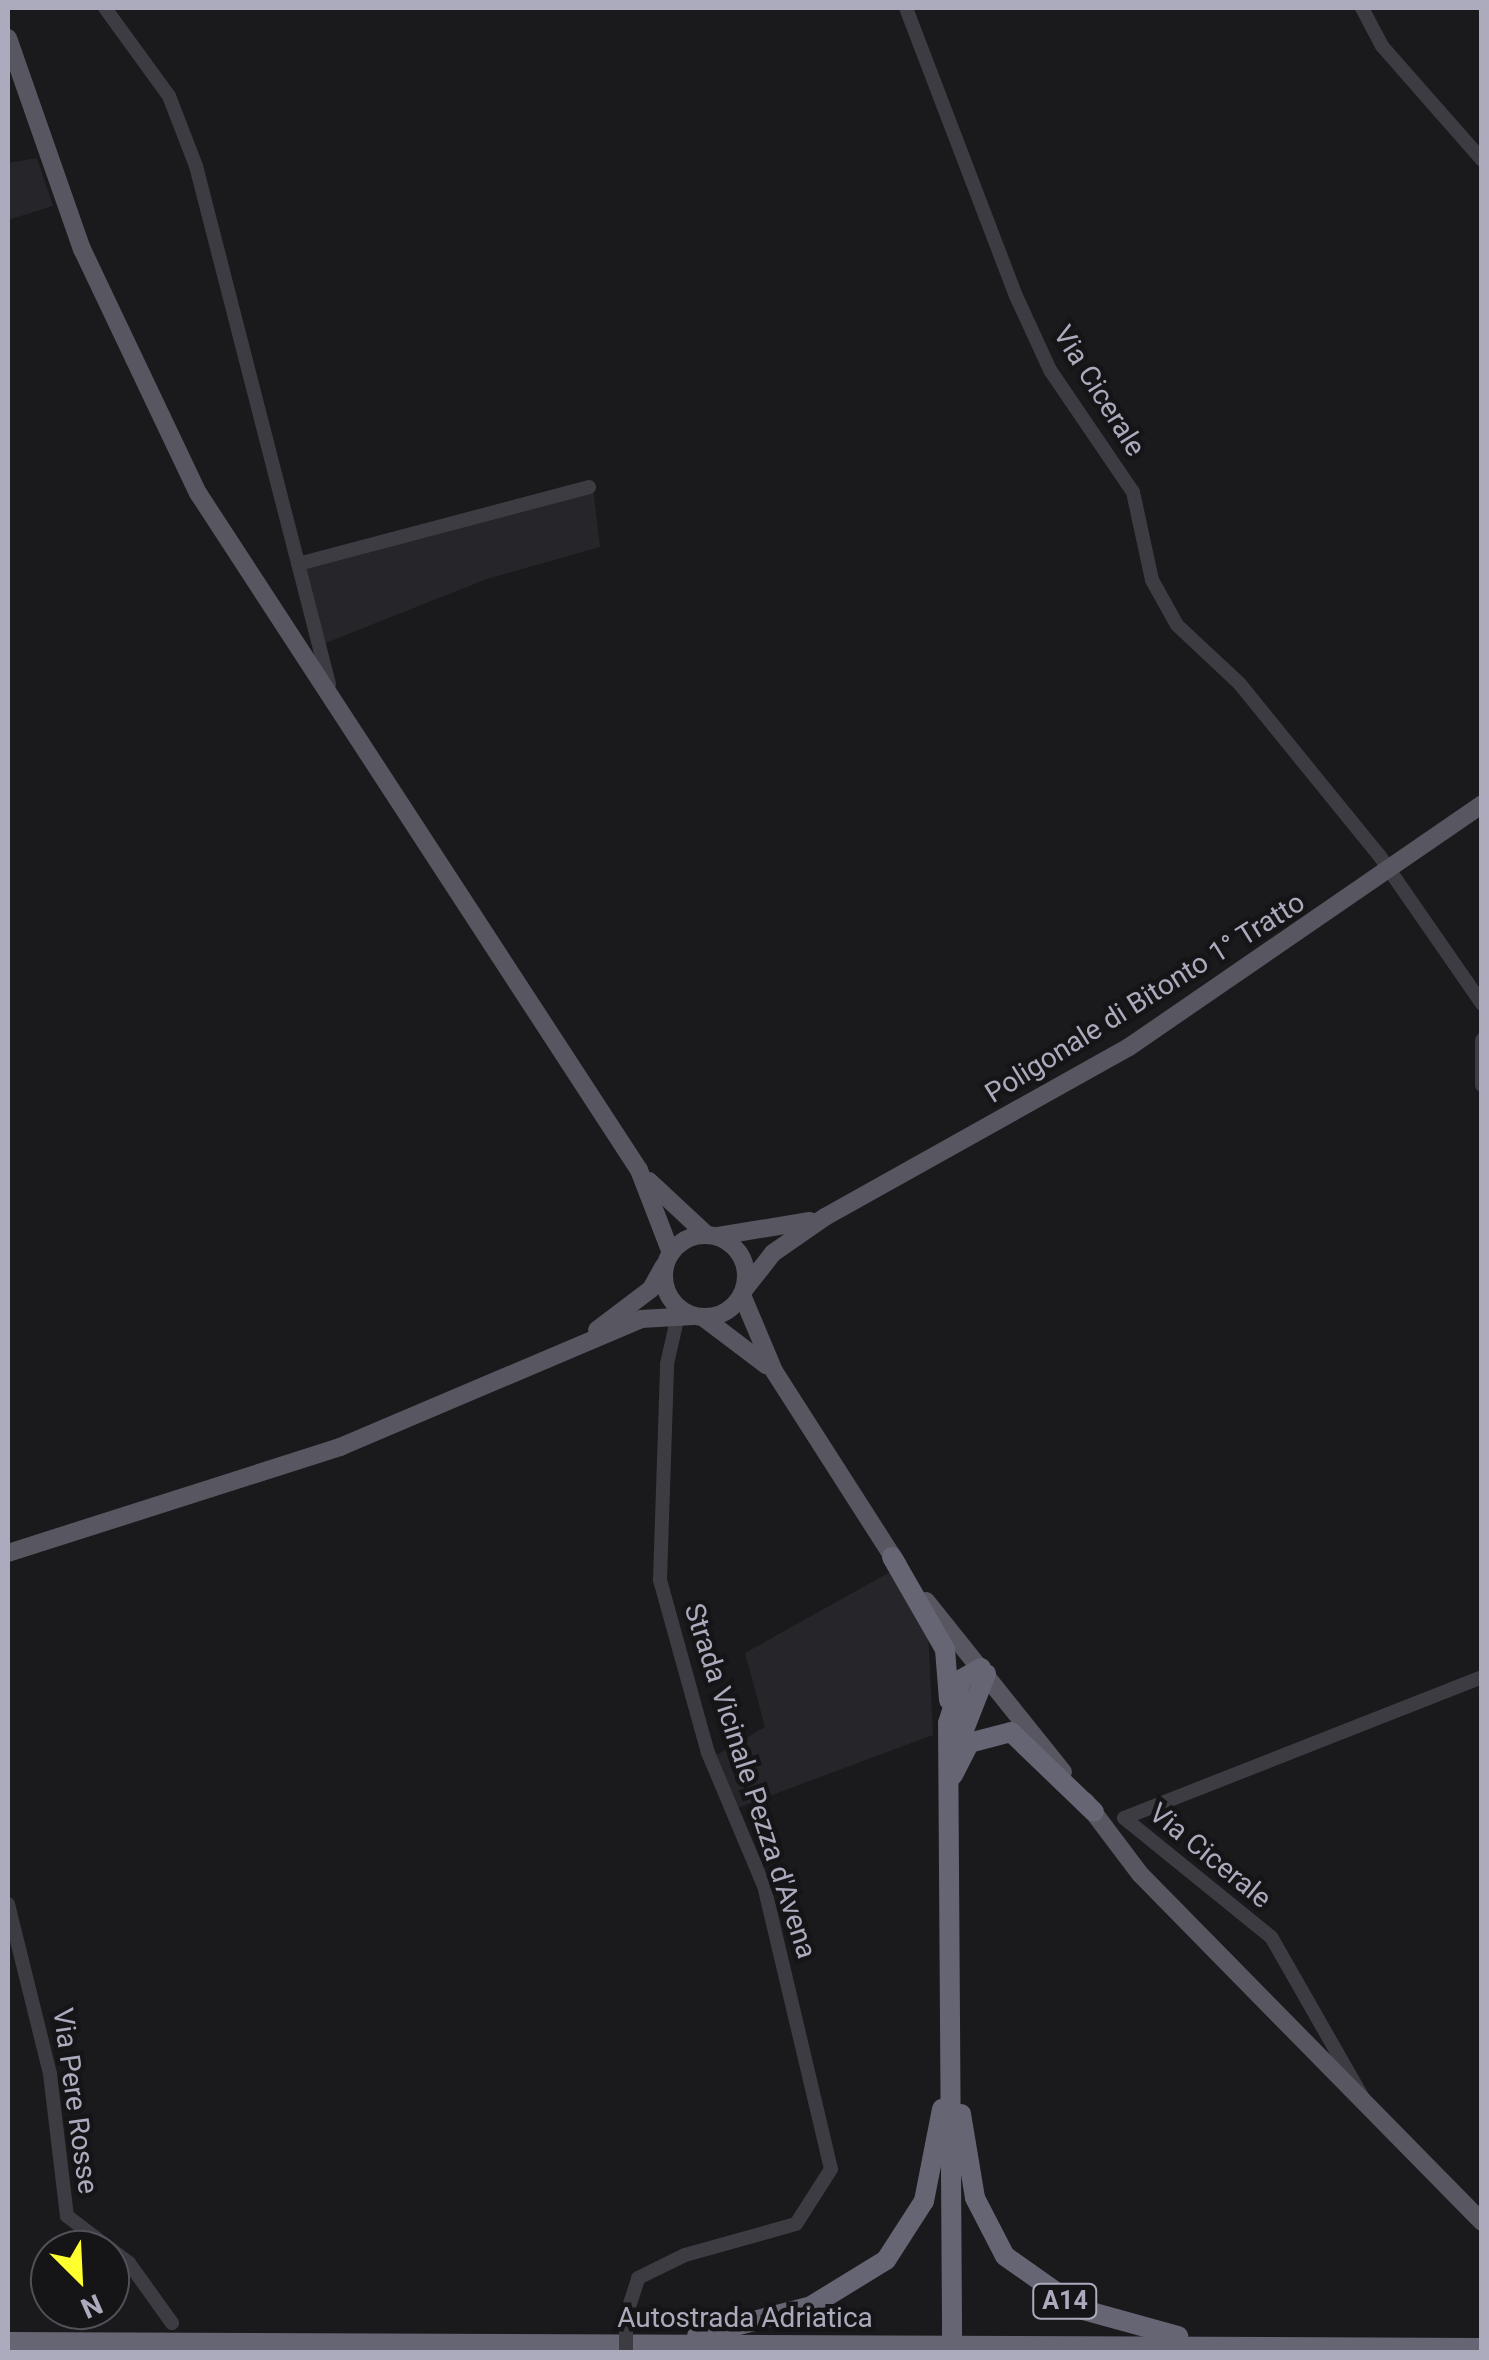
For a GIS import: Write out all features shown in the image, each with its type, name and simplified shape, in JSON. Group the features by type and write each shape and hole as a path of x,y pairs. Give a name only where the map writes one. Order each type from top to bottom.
{"highway":[{"path":"892,1557 944,1649 950,1792"},
{"path":"949,1710 962,1679 984,1671"},
{"path":"950,1792 954,1766 984,1671"},
{"path":"954,1766 978,1738 1011,1732 1094,1812"},
{"name":"A14","path":"950,1792 952,2352"},
{"name":"A14","path":"951,2063 979,2210 1030,2281 1152,2332 1338,2346"},
{"name":"A14","path":"632,2349 782,2317 835,2296 886,2260 924,2201 951,2063"},
{"name":"Autostrada Adriatica","path":"8,2342 632,2349 1482,2348"}],"main road":[{"path":"8,38 61,198 163,427 344,727 639,1170 710,1235 738,1252 743,1293 774,1372 892,1557 1140,1874 1482,2222"},
{"name":"Poligonale di Bitonto 1° Tratto","path":"825,1217 1129,1047 1392,874 1482,804"},
{"path":"639,1170 668,1259 666,1291 692,1316 774,1372"},
{"path":"573,1348 638,1302 668,1259 710,1235 825,1217"},
{"path":"8,1553 217,1492 642,1319 692,1316 743,1293 773,1253 825,1217"}],"street":[{"path":"105,8 169,96 196,166 344,727"},
{"name":"Via Cicerale","path":"906,8 1016,296 1050,370 1134,492 1152,580 1177,624 1240,683 1392,874 1482,1004"},
{"path":"1362,8 1382,46 1482,160"},
{"path":"298,564 590,486"},
{"path":"1482,1040 1482,1085"},
{"name":"Strada Vicinale Pezza d'Avena","path":"632,2349 626,2316 638,2278 685,2254 796,2224 831,2169 764,1886 708,1752 660,1580 656,1518 692,1316"},
{"name":"Via Cicerale","path":"1368,2107 1271,1937 1124,1818 1482,1678"},
{"name":"Via Pere Rosse","path":"8,1904 50,2074 67,2216 129,2263 172,2323"}],"shaded area":[{"path":"37,158 53,206 8,220 8,163"},
{"path":"593,488 600,547 487,579 323,644 304,567"},
{"path":"890,1572 928,1630 933,1735 737,1808 713,1757 765,1727 745,1653"}]}
